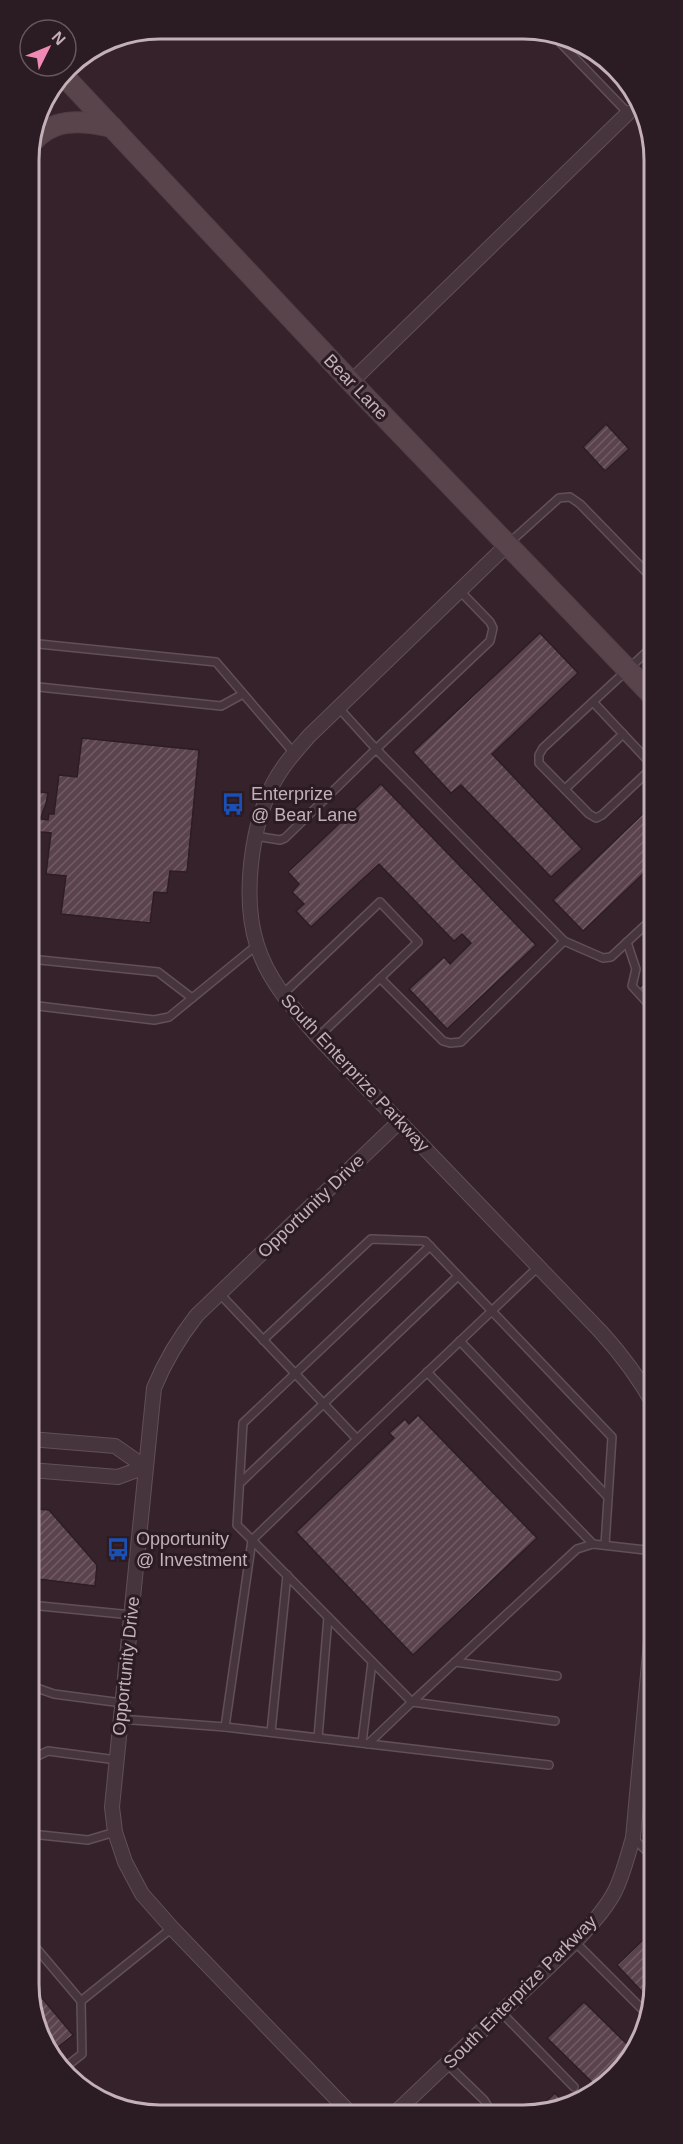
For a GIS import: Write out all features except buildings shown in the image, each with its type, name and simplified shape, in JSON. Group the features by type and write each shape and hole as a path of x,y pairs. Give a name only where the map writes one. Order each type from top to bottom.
{"street":[{"name":"Bear Lane","path":"68,81 351,382 644,687"},
{"path":"351,382 627,113"},
{"path":"42,132 71,121 112,127"},
{"name":"South Enterprize Parkway","path":"507,545 338,707 294,753 270,790 255,836 250,893 252,920 257,945 282,995 318,1037 623,1357 644,1388"},
{"name":"Opportunity Drive","path":"342,2105 142,1894 125,1862 115,1832 112,1807 154,1388 165,1361 197,1315 399,1122"},
{"path":"39,1440 115,1446 145,1467"},
{"path":"39,1471 118,1477 145,1467"},
{"name":"South Enterprize Parkway","path":"403,2105 575,1942 613,1894 623,1872 633,1838 644,1736"}],"lane":[{"path":"563,45 627,113"},
{"path":"507,545 559,498 570,498 580,504 644,571"},
{"path":"255,836 280,840 285,838 490,641 493,628 490,622 459,590"},
{"path":"39,644 216,662 294,753"},
{"path":"644,655 543,748 539,755 539,763 589,814 596,818 644,775"},
{"path":"39,687 221,706 243,694"},
{"path":"593,702 644,756"},
{"path":"338,707 376,749 564,941 603,958 611,957 644,926"},
{"path":"565,789 623,734"},
{"path":"282,995 380,902 418,942 318,1037"},
{"path":"380,978 443,1041 450,1043 461,1041 564,941"},
{"path":"627,942 636,969 632,986 644,999"},
{"path":"39,1006 154,1020 170,1017 257,945"},
{"path":"39,960 158,972 192,998"},
{"path":"263,1340 371,1239 425,1241 612,1437 605,1545"},
{"path":"430,1246 243,1423 237,1525 412,1702 555,1721"},
{"path":"225,1727 252,1539 538,1267"},
{"path":"240,1483 458,1276"},
{"path":"219,1293 357,1439"},
{"path":"460,1341 608,1497"},
{"path":"427,1372 593,1544"},
{"path":"365,1743 577,1549 593,1544 644,1550"},
{"path":"271,1732 287,1575"},
{"path":"39,1607 132,1615"},
{"path":"318,1738 328,1617"},
{"path":"365,1743 372,1662"},
{"path":"455,1662 557,1676"},
{"path":"39,1689 54,1694 122,1703"},
{"path":"120,1719 225,1727 549,1765"},
{"path":"39,1755 48,1750 117,1760"},
{"path":"39,1835 88,1840 115,1832"},
{"path":"633,1838 644,1848"},
{"path":"81,2001 172,1928"},
{"path":"575,1942 642,2009"},
{"path":"39,1951 81,2001 82,2054 69,2064"},
{"path":"501,2012 574,2087"},
{"path":"447,2064 487,2105"}],"place":[{"name":"Enterprize @ Bear Lane","path":"233,804"},
{"name":"Opportunity @ Investment","path":"118,1549"}]}
